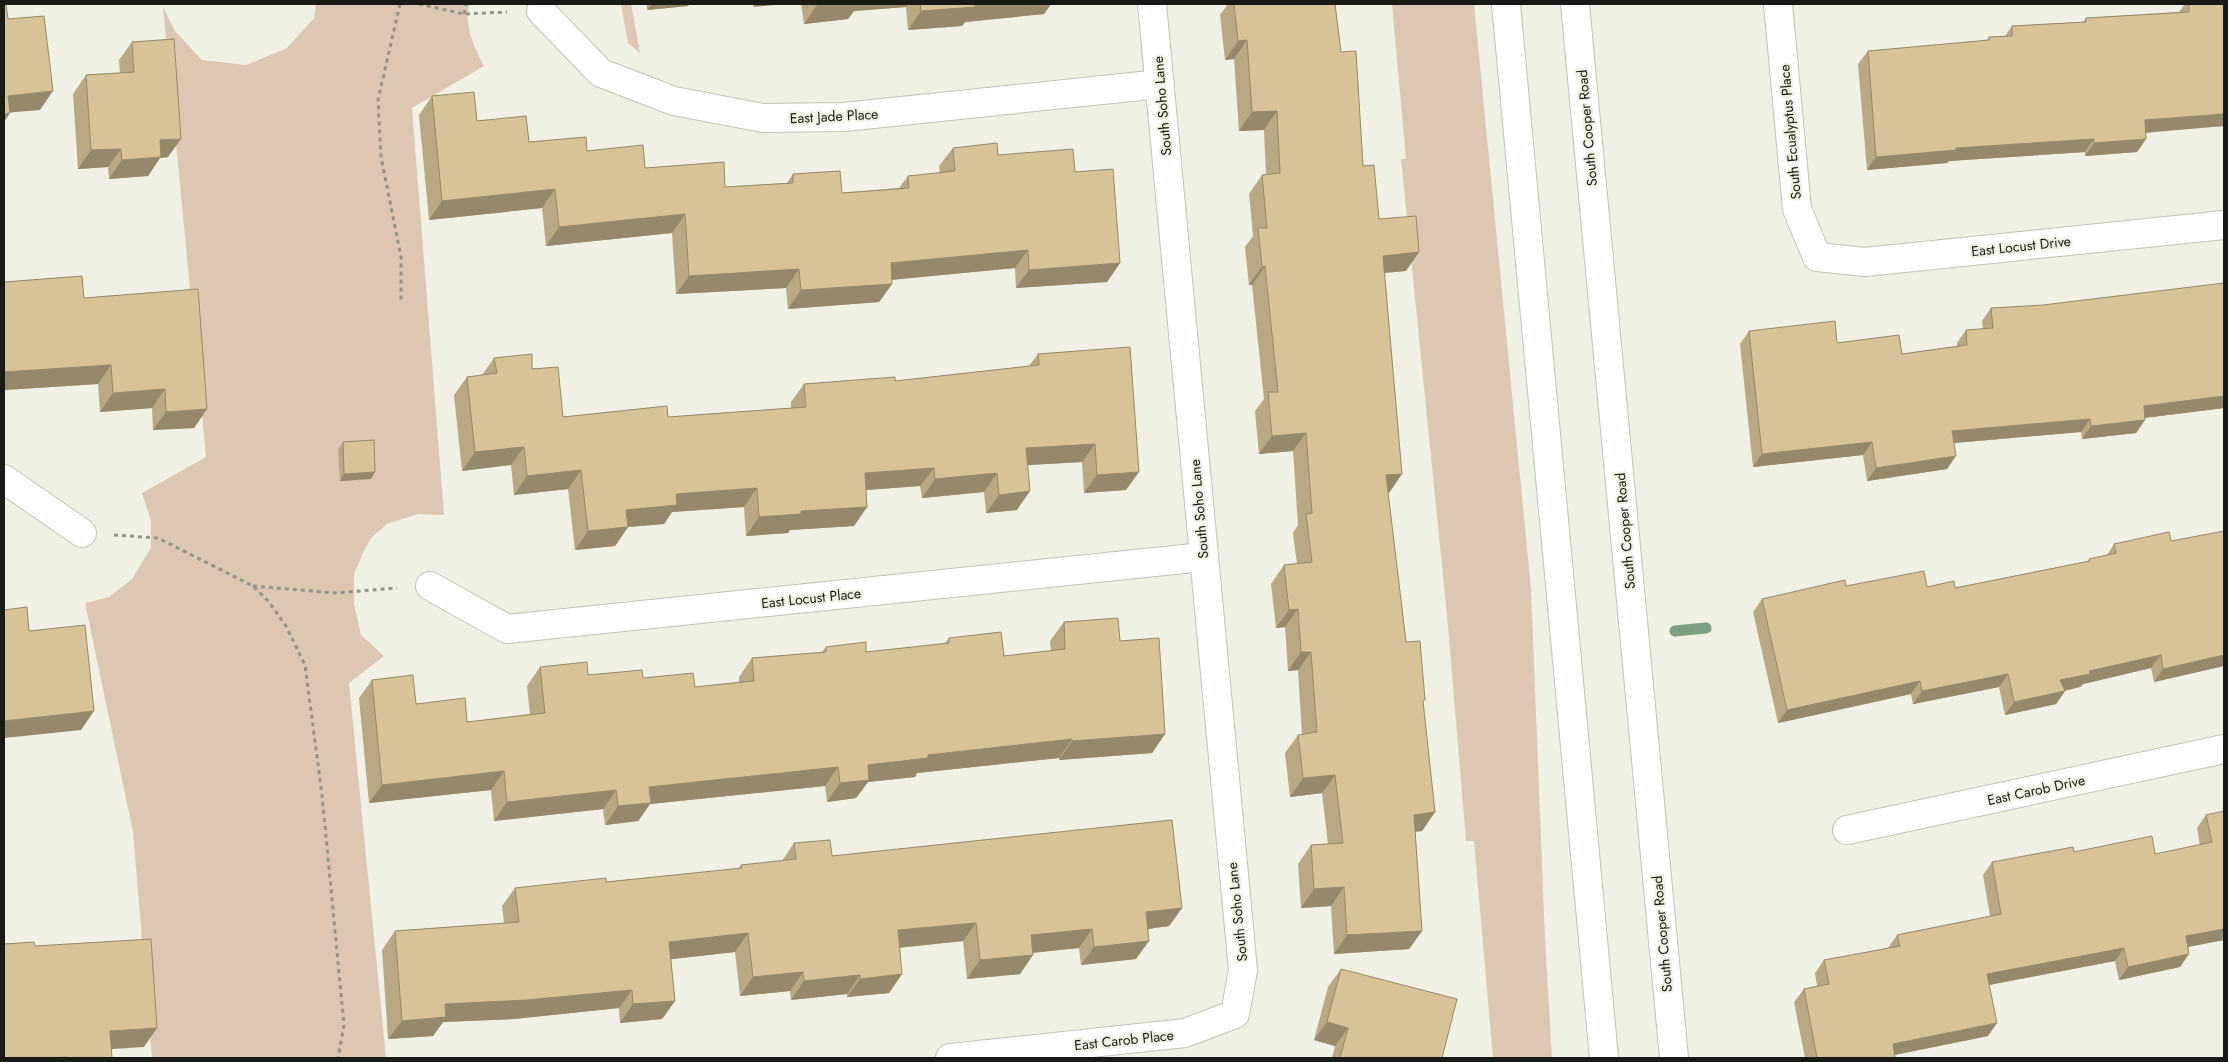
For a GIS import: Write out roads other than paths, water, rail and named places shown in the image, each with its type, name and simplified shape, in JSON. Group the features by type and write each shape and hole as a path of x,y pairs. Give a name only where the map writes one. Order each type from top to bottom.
{"street":[{"name":"South Soho Lane","path":"1152,4 1243,970 1235,1014"},
{"path":"1506,4 1604,1058"},
{"name":"South Cooper Road","path":"1575,4 1674,1058"},
{"name":"South Ecualyptus Place","path":"1778,4 1797,209 1817,257"},
{"name":"East Jade Place","path":"541,11 601,73 674,101 764,118 844,118 1160,84"},
{"name":"East Locust Drive","path":"1817,257 1865,262 2224,225"},
{"path":"4,479 82,533"},
{"name":"East Locust Place","path":"430,586 507,629 1203,557"},
{"name":"East Carob Drive","path":"1847,830 2224,750"},
{"name":"East Carob Place","path":"950,1058 1185,1033 1235,1014"}],"waterway":[{"path":"1675,631 1706,628"}]}
